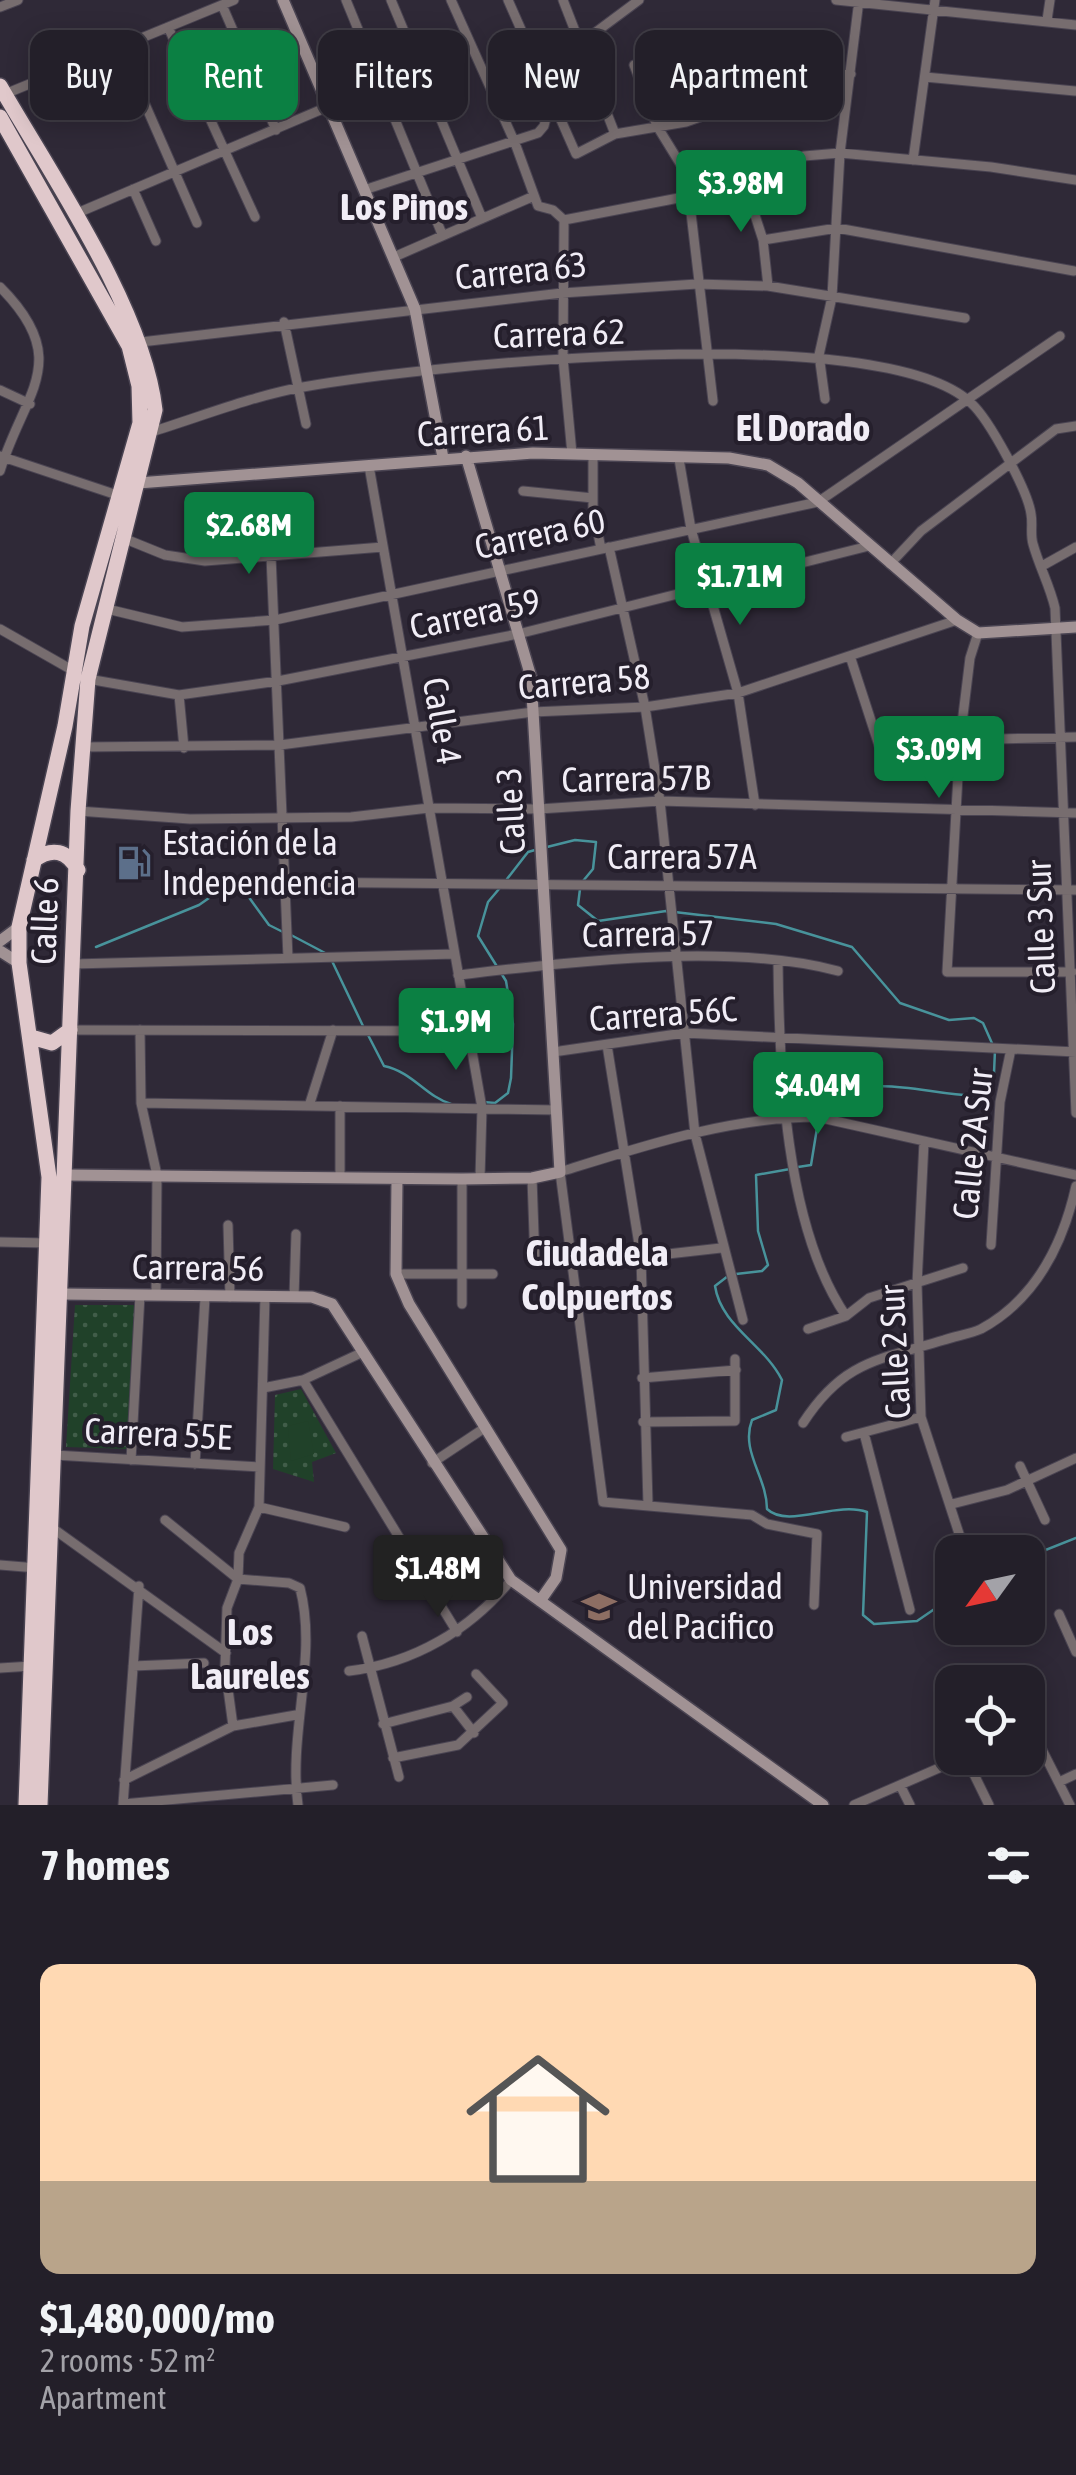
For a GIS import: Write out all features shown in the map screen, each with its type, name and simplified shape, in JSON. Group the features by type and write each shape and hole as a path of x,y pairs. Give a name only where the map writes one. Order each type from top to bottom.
{"highway":[{"name":"Calle 6","path":"2,90 141,342 152,385 151,432 103,608 88,680 78,810 40,1805"},
{"name":"Calle 6","path":"0,117 129,346 139,386 140,423 72,670 65,726 20,927 19,963 49,1178 38,1568 26,1805"},
{"path":"34,860 45,852 59,851 71,858 78,870"},
{"path":"30,1037 52,1042 70,1030"}],"main road":[{"path":"283,0 318,80"},
{"path":"335,120 415,309 443,458"},
{"name":"Carrera 61","path":"138,483 466,456 729,458 768,466 818,502 956,620"},
{"name":"Calle 3","path":"466,456 531,677 560,1172"},
{"path":"956,620 978,633 1076,626"},
{"path":"0,942 20,927"},
{"path":"0,951 19,963"},
{"path":"64,1175 340,1176 397,1180 532,1178 560,1172"},
{"path":"397,1180 396,1274 561,1550 556,1578 540,1601"},
{"name":"Carrera 56","path":"61,1294 312,1297 332,1304 361,1353"},
{"path":"361,1353 511,1580 824,1805"}],"street":[{"path":"0,7 18,0"},
{"path":"148,35 234,0"},
{"path":"346,0 358,30"},
{"path":"391,0 404,30"},
{"path":"451,0 515,143 538,206 553,210 564,220 563,358 572,454"},
{"path":"508,0 520,30"},
{"path":"562,0 576,30"},
{"path":"595,30 639,0"},
{"path":"836,0 935,6 1076,25"},
{"path":"1047,20 1050,0"},
{"path":"826,399 820,356 832,297 840,153 859,2"},
{"path":"222,5 276,130"},
{"path":"914,160 935,6"},
{"path":"168,27 255,217"},
{"path":"558,120 576,154 615,134 686,122 816,76 851,74"},
{"path":"926,77 1075,91"},
{"path":"2,90 30,80"},
{"path":"148,111 197,223"},
{"path":"73,215 318,112"},
{"path":"394,120 442,234"},
{"path":"442,120 482,218"},
{"path":"364,190 515,143 538,133 543,120"},
{"path":"610,120 615,134"},
{"path":"655,120 681,165 689,196 713,401"},
{"path":"564,220 689,196 804,156 840,153 1076,180"},
{"path":"743,178 763,240 768,286"},
{"path":"133,189 156,241"},
{"path":"394,256 534,196"},
{"path":"763,240 837,228 1074,271"},
{"name":"Carrera 63","path":"141,342 284,322 562,293 698,284 768,286 965,318"},
{"path":"0,287 27,314 37,334 30,404 2,457 0,471"},
{"path":"284,322 306,424"},
{"name":"Carrera 60","path":"103,608 182,627 275,620 818,502 1060,336"},
{"name":"Carrera 62","path":"151,432 298,388 428,368 563,358 820,356 933,379 969,400"},
{"path":"0,390 30,404"},
{"name":"Calle 3 Sur","path":"969,400 1000,438 1008,465 1028,502 1033,544 1057,628 1070,813 1076,1113"},
{"path":"890,564 920,530 1056,428 1076,426"},
{"path":"593,455 593,498 625,608 660,800 674,904 694,1134 743,1320"},
{"path":"2,457 120,496"},
{"path":"680,459 692,529 738,693 755,805"},
{"name":"Calle 4","path":"369,466 482,1108 480,1178"},
{"path":"523,491 593,498"},
{"path":"124,538 165,555 205,561 383,547"},
{"name":"Carrera 59","path":"88,680 180,695 278,681 518,634 869,546"},
{"path":"1042,566 1076,547"},
{"path":"271,556 281,816 288,886 288,958"},
{"name":"Carrera 58","path":"83,747 280,745 533,712 645,707 738,693 956,620"},
{"path":"0,629 72,670"},
{"path":"978,633 970,658 960,740 948,972 1073,972"},
{"path":"850,656 886,767"},
{"path":"180,695 184,748"},
{"path":"960,740 1076,736"},
{"name":"Carrera 57B","path":"78,810 190,819 351,817 429,808 538,808 660,800 1070,813"},
{"name":"Carrera 57A","path":"244,891 442,882 1072,890"},
{"path":"74,964 455,954"},
{"name":"Carrera 57","path":"458,974 677,957 778,962 838,970"},
{"path":"778,962 784,1117 828,1290 846,1316"},
{"path":"70,1030 468,1031"},
{"path":"140,1030 142,1103 156,1175 156,1296"},
{"path":"309,1106 333,1030"},
{"name":"Carrera 56C","path":"553,1052 684,1034 1075,1052"},
{"path":"607,1044 641,1257 648,1504"},
{"name":"Calle 2A Sur","path":"991,1245 1000,1102 1011,1049"},
{"path":"142,1103 556,1110"},
{"path":"340,1106 340,1176"},
{"path":"814,1605 817,1534 766,1524 752,1515 603,1502 560,1172 694,1134 784,1117 817,1117 924,1142 998,1154 1076,1175"},
{"name":"Calle 2 Sur","path":"924,1142 917,1284 921,1416 960,1535"},
{"path":"532,1178 535,1263"},
{"path":"462,1179 462,1304"},
{"path":"803,1423 825,1389 872,1360 980,1329 1030,1289 1066,1232 1076,1186"},
{"path":"228,1225 230,1298"},
{"path":"294,1297 296,1234"},
{"path":"0,1242 48,1243"},
{"path":"570,1257 641,1257 721,1248"},
{"path":"808,1329 846,1316 869,1298 963,1268"},
{"path":"396,1274 492,1274"},
{"path":"131,1460 140,1295"},
{"path":"233,1726 226,1653 227,1608 238,1579 238,1553 259,1507 264,1297"},
{"path":"194,1464 205,1298"},
{"path":"262,1388 304,1380 361,1353"},
{"path":"642,1378 736,1365 736,1421 643,1422"},
{"path":"304,1380 457,1632"},
{"path":"846,1438 921,1416"},
{"path":"432,1463 486,1427"},
{"path":"864,1433 910,1610"},
{"name":"Carrera 55E","path":"54,1455 259,1467"},
{"path":"952,1504 1026,1481 1076,1458"},
{"path":"1020,1466 1045,1520"},
{"path":"259,1507 344,1527"},
{"path":"165,1520 238,1579 289,1583 300,1588 306,1656 296,1715 298,1805"},
{"path":"50,1526 139,1586 226,1653"},
{"path":"0,1565 38,1568"},
{"path":"349,1671 370,1668 457,1632 482,1615 511,1580"},
{"path":"139,1586 122,1805 333,1785"},
{"path":"1060,1614 1076,1652"},
{"path":"362,1636 400,1776"},
{"path":"133,1666 204,1663"},
{"path":"0,1668 33,1666"},
{"path":"393,1758 458,1745 474,1733 503,1703 476,1674"},
{"path":"383,1724 452,1706 467,1696"},
{"path":"452,1706 474,1733"},
{"path":"124,1780 233,1726 296,1715"},
{"path":"1045,1755 1070,1805"},
{"path":"854,1805 935,1770"},
{"path":"1060,1782 1076,1774"},
{"path":"973,1775 988,1805"},
{"path":"900,1784 910,1805"}],"green space":[{"path":"75,1305 135,1305 127,1449 66,1447"},
{"path":"301,1389 336,1453 312,1462 314,1482 273,1469 275,1395"},
{"path":"308,1421 314,1454 291,1461 288,1426"}],"waterway":[{"path":"543,848 575,840 596,842 593,869 583,881"},
{"path":"507,879 528,852 535,850"},
{"path":"96,947 199,905 232,882 243,890"},
{"path":"483,1102 495,1103 508,1093 511,1078 513,1024 506,981 478,936 488,902 499,889"},
{"path":"580,889 578,905 598,921 666,911 776,924 852,947 900,1003 949,1020 974,1018 983,1023 995,1050 994,1073 976,1096 869,1087 831,1096 821,1115"},
{"path":"248,896 269,925 283,932"},
{"path":"291,935 327,954"},
{"path":"332,961 363,1026"},
{"path":"367,1033 384,1066 403,1073 451,1104"},
{"path":"798,1167 811,1165 818,1122"},
{"path":"736,1274 762,1271 768,1265 758,1231 756,1175 790,1169"},
{"path":"728,1276 715,1286 725,1312 782,1380 776,1410 752,1420 749,1431 767,1509 787,1516 841,1510 867,1512 863,1615 874,1624 917,1621 935,1609"},
{"path":"1045,1550 1076,1538"}],"place":[{"name":"Estación de la Independencia","path":"134,863"},
{"name":"Universidad del Pacifico","path":"599,1607"}],"district":[{"name":"Los Pinos","path":"404,207"},
{"name":"El Dorado","path":"803,428"},
{"name":"Ciudadela Colpuertos","path":"597,1275"},
{"name":"Los Laureles","path":"250,1654"}]}
